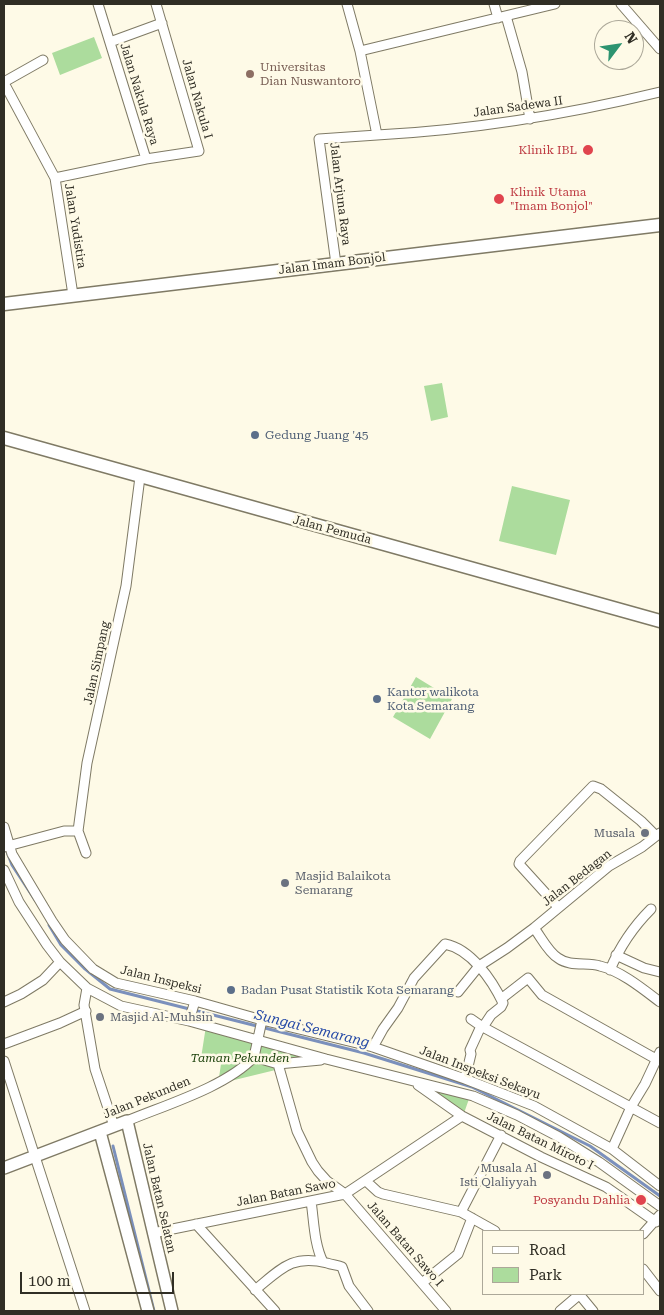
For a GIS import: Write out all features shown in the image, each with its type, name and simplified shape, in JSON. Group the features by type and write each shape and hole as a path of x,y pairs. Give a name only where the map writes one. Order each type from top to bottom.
{"main road":[{"name":"Jalan Imam Bonjol","path":"4,304 660,225"},
{"name":"Jalan Pemuda","path":"4,438 660,621"},
{"name":"Jalan Pekunden","path":"4,1168 127,1121"},
{"name":"Jalan Batan Selatan","path":"127,1121 172,1311"},
{"path":"100,1132 147,1311"}],"street":[{"name":"Jalan Nakula Raya","path":"55,178 146,160 98,4"},
{"name":"Jalan Nakula I","path":"146,160 199,151 156,4"},
{"path":"347,4 360,51 377,135"},
{"path":"494,4 502,17 522,72 530,119"},
{"path":"360,51 555,4"},
{"path":"621,4 660,49"},
{"path":"110,42 162,23"},
{"path":"4,82 43,60"},
{"name":"Jalan Yudistira","path":"4,82 55,178 72,295"},
{"name":"Jalan Sadewa II","path":"377,135 498,124 563,114 660,92"},
{"name":"Jalan Arjuna Raya","path":"336,264 319,139 377,135"},
{"name":"Jalan Simpang","path":"86,853 78,831 87,763 126,586 140,477"},
{"path":"558,907 520,864 520,860 592,786 601,789 658,835"},
{"name":"Jalan Inspeksi","path":"4,827 7,846 52,921 66,940 94,969 116,984 195,1002 262,1022 361,1044"},
{"path":"7,846 64,831 78,831"},
{"name":"Jalan Bedagan","path":"458,992 479,966 534,928 609,866 642,847 658,835"},
{"path":"4,870 19,902 60,962 87,988 122,1006 189,1018 259,1037 326,1059 473,1096 538,1125 599,1162 660,1206"},
{"path":"610,970 616,955 635,926 651,908"},
{"path":"534,928 559,959 572,963 595,964 610,970 639,986 660,1002"},
{"path":"372,1047 398,1008 414,978 443,945 451,945 468,954 479,966 501,999 502,1005 482,1027 470,1050 464,1079"},
{"path":"616,955 644,968 660,972"},
{"path":"4,1002 42,980 60,962"},
{"path":"501,999 528,978 542,995 618,1037 658,1055 657,1062 631,1107 612,1149"},
{"path":"87,988 84,1005 95,1069 114,1126"},
{"path":"189,1018 195,1002"},
{"path":"4,1044 86,1011"},
{"path":"471,1020 660,1123"},
{"path":"262,1022 254,1057 278,1064 326,1059"},
{"name":"Jalan Inspeksi Sekayu","path":"361,1044 464,1079 534,1106 612,1149 660,1186"},
{"name":"Jalan Pekunden","path":"127,1121 215,1085 246,1066 254,1057"},
{"path":"4,1060 85,1311"},
{"name":"Jalan Batan Sawo I","path":"278,1064 297,1131 318,1171 326,1181 345,1194 446,1311"},
{"name":"Jalan Batan Miroto I","path":"414,1082 462,1116 541,1157 606,1187 658,1218"},
{"name":"Jalan Batan Sawo","path":"153,1233 345,1194 462,1116"},
{"path":"461,1212 501,1135"},
{"path":"366,1181 383,1194 461,1212 492,1230"},
{"path":"311,1201 316,1241 323,1262"},
{"path":"422,1284 458,1254 472,1218"},
{"path":"644,1233 658,1218"},
{"path":"196,1224 275,1311"},
{"path":"255,1290 292,1263 306,1260 323,1262 342,1267 349,1286 368,1311"},
{"path":"644,1270 660,1291"},
{"path":"560,1311 578,1295"},
{"path":"580,1295 593,1311"}],"green space":[{"path":"94,37 102,58 60,75 52,53"},
{"path":"442,383 448,417 431,421 424,386"},
{"path":"512,486 570,500 556,555 499,541"},
{"path":"416,677 452,699 430,739 393,717"},
{"name":"Taman Pekunden","path":"206,1026 315,1058 296,1065 218,1084 221,1064 201,1058"},
{"path":"418,1083 470,1096 463,1116"}],"waterway":[{"name":"Sungai Semarang","path":"6,849 12,865 35,900"},
{"name":"Sungai Semarang","path":"49,925 61,945 84,968 110,989 364,1053 472,1087 590,1146 660,1196"},
{"path":"113,1146 154,1311"}],"place":[{"name":"Universitas Dian Nuswantoro","path":"250,74"},
{"name":"Klinik IBL","path":"588,150"},
{"name":"Klinik Utama \"Imam Bonjol\"","path":"499,199"},
{"name":"Gedung Juang '45","path":"255,435"},
{"name":"Kantor walikota Kota Semarang","path":"377,699"},
{"name":"Musala","path":"645,833"},
{"name":"Masjid Balaikota Semarang","path":"285,883"},
{"name":"Badan Pusat Statistik Kota Semarang","path":"231,990"},
{"name":"Masjid Al-Muhsin","path":"100,1017"},
{"name":"Musala Al Isti Qlaliyyah","path":"547,1175"},
{"name":"Posyandu Dahlia","path":"641,1200"}]}
